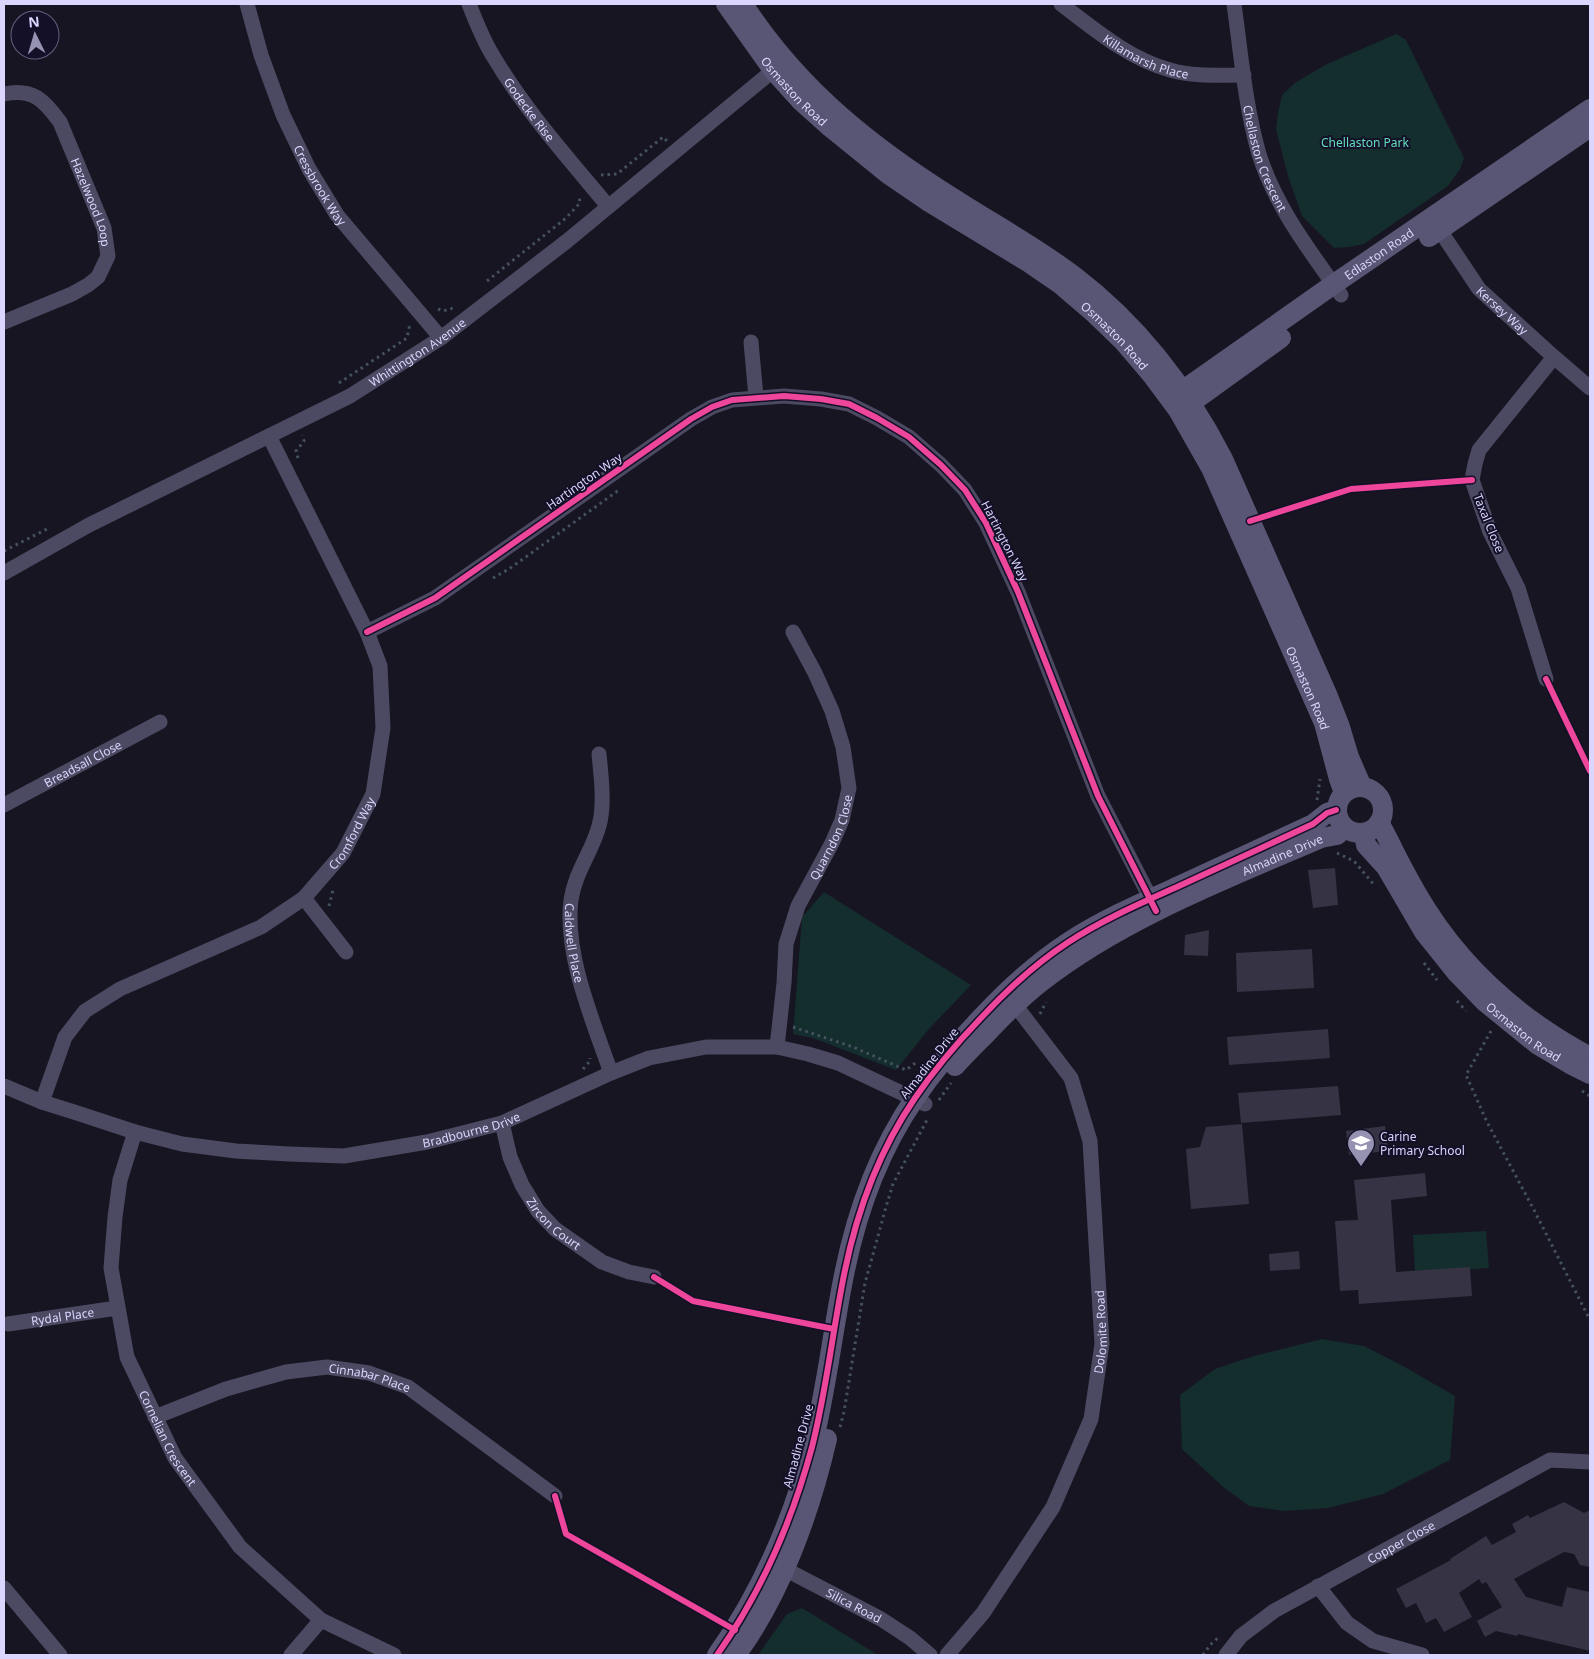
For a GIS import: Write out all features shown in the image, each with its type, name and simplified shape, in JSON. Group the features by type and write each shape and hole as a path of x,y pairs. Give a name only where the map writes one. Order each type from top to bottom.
{"street":[{"name":"Cressbrook Way","path":"247,4 261,56 283,115 309,169 337,214 441,338"},
{"name":"Godecke Rise","path":"469,4 492,55 510,83 608,206"},
{"name":"Osmaston Road","path":"726,4 779,65 801,101 823,121 888,174 1060,284 1123,341 1152,375 1206,426 1223,459 1340,727 1349,757 1347,805"},
{"name":"Osmaston Road","path":"743,4 776,49 779,65"},
{"name":"Killamarsh Place","path":"1061,4 1114,42 1141,58 1170,70 1196,75 1244,76"},
{"name":"Chellaston Crescent","path":"1234,4 1247,104 1260,156 1289,219 1338,289"},
{"name":"Whittington Avenue","path":"4,573 89,525 350,396 441,338 567,241 779,65"},
{"name":"Hazelwood Loop","path":"4,94 14,92 28,93 40,98 60,122 104,228 108,256 98,277 88,285 72,294 4,322"},
{"name":"Edlaston Road","path":"1435,224 1590,110"},
{"name":"Edlaston Road","path":"1181,401 1338,289 1435,224 1590,127"},
{"name":"Kersey Way","path":"1435,224 1479,289 1590,388"},
{"path":"751,342 756,397"},
{"name":"Taxal Close","path":"1546,679 1518,588 1490,532 1472,480 1479,450 1554,357"},
{"name":"Hartington Way","path":"367,632 435,598 691,419 712,407 732,400 784,396 849,404 909,437 941,465 965,490 986,523 1018,592 1098,796 1154,905"},
{"name":"Cromford Way","path":"42,1102 66,1036 85,1011 120,989 261,927 304,898 343,854 373,794 384,728 380,666 367,632 269,436"},
{"name":"Quarndon Close","path":"777,1047 786,944 798,906 832,843 842,820 849,788 843,747 832,711 815,673 793,632"},
{"name":"Breadsall Close","path":"4,805 160,722"},
{"name":"Caldwell Place","path":"599,754 602,802 600,824 575,880 571,901 571,928 575,958 585,998 611,1072"},
{"path":"1375,793 1381,800 1383,810 1372,828 1354,833 1347,805 1375,793"},
{"name":"Almadine Drive","path":"736,1655 764,1612 778,1565 811,1448 843,1278 852,1241 872,1182 894,1133 926,1106 960,1040 1010,998 1067,943 1117,915 1154,905 1317,831 1327,813 1347,805"},
{"name":"Osmaston Road","path":"1590,1057 1560,1041 1535,1024 1473,970 1448,941 1432,918 1417,894 1385,831 1372,828 1366,846 1386,867 1424,932 1456,972 1485,1002 1538,1045 1590,1074"},
{"path":"304,898 346,952"},
{"name":"Dolomite Road","path":"947,1655 983,1613 1053,1507 1091,1419 1102,1344 1090,1141 1072,1078 1010,998"},
{"name":"Bradbourne Drive","path":"4,1086 42,1102 135,1132 182,1144 236,1151 344,1156 428,1142 502,1123 611,1072 649,1058 698,1048 777,1047 838,1063 926,1106"},
{"name":"Zircon Court","path":"502,1123 510,1157 522,1186 538,1212 555,1229 602,1262 629,1272 654,1277"},
{"name":"Cornelian Crescent","path":"135,1132 120,1180 114,1217 111,1268 127,1357 175,1458 240,1547 321,1620 394,1655"},
{"name":"Rydal Place","path":"8,1324 117,1308"},
{"name":"Cinnabar Place","path":"156,1417 226,1389 286,1372 327,1367 369,1373 408,1387 555,1496"},
{"name":"Copper Close","path":"1226,1655 1241,1636 1274,1612 1318,1586 1550,1460 1590,1462"},
{"name":"Almadine Drive","path":"717,1655 778,1565"},
{"name":"Silica Road","path":"778,1565 881,1620 910,1638 930,1655"},
{"path":"1318,1586 1347,1623 1373,1641 1422,1655"},
{"path":"4,1588 60,1655"},
{"path":"291,1655 321,1620"}],"path":[{"path":"483,284 566,218 580,203 579,191 602,174"},
{"path":"338,384 407,338 410,322 432,307 443,311 453,308 460,302"},
{"path":"296,423 304,441 296,450 300,466"},
{"path":"492,578 509,569 624,486"},
{"path":"4,551 54,526"},
{"path":"1320,772 1319,787 1311,820 1326,849 1354,861 1380,892"},
{"path":"323,922 333,914 330,906 331,893 336,886"},
{"path":"1419,956 1443,986"},
{"path":"1030,1023 1037,1019 1048,998"},
{"path":"1456,1000 1470,1014"},
{"path":"1484,1025 1495,1035"},
{"path":"1491,1031 1466,1075 1487,1122 1590,1320"},
{"path":"838,1433 844,1412 865,1284 893,1184 920,1131 926,1106 953,1080"},
{"path":"1575,1088 1590,1096"}],"green space":[{"name":"Chellaston Park","path":"1396,34 1406,40 1464,158 1460,169 1448,186 1364,244 1334,248 1302,216 1288,176 1276,129 1282,95 1295,83 1325,65"},
{"path":"824,892 971,985 928,1030 896,1070 813,1038 793,1034 802,917"},
{"path":"1486,1231 1489,1268 1415,1273 1413,1235"},
{"path":"1322,1339 1364,1346 1455,1396 1450,1460 1383,1494 1328,1508 1284,1511 1249,1506 1222,1486 1182,1449 1180,1395 1215,1369 1254,1356"},
{"path":"802,1608 878,1655 758,1655 787,1614"}],"building":[{"path":"1335,868 1338,905 1313,908 1308,870"},
{"path":"1209,930 1208,956 1184,955 1185,935"},
{"path":"1312,949 1314,988 1237,992 1236,953"},
{"path":"1328,1029 1330,1058 1229,1065 1227,1037"},
{"path":"1338,1086 1341,1115 1241,1123 1238,1093"},
{"path":"1242,1124 1249,1204 1191,1209 1186,1149 1200,1147 1206,1127"},
{"path":"1385,1126 1388,1151 1349,1155 1346,1131"},
{"path":"1425,1173 1427,1196 1391,1200 1396,1272 1470,1267 1472,1296 1359,1304 1358,1290 1340,1291 1335,1221 1358,1220 1354,1180"},
{"path":"1299,1251 1300,1269 1270,1271 1269,1254"},
{"path":"1564,1502 1584,1513 1590,1510 1590,1567 1580,1565 1574,1554 1564,1552 1514,1579 1526,1597 1562,1607 1567,1587 1590,1592 1590,1651 1518,1634 1517,1636 1496,1631 1485,1637 1477,1621 1502,1607 1486,1582 1482,1584 1479,1579 1459,1593 1472,1617 1444,1632 1436,1618 1426,1623 1416,1603 1406,1608 1396,1589 1451,1560 1486,1536 1492,1545 1516,1532 1512,1524 1528,1515 1530,1518"}],"cycle path":[{"path":"367,632 435,598 691,419 712,407 732,400 784,396 821,399 849,404 909,437 941,465 965,490 986,523 1018,592 1098,796 1156,911"},
{"path":"1250,521 1351,489 1472,480"},
{"path":"1546,679 1590,771"},
{"path":"717,1655 748,1607 774,1556 795,1502 817,1426 843,1280 861,1209 890,1140 922,1088 972,1027 1001,997 1055,951 1122,912 1313,824 1327,813 1336,810"},
{"path":"654,1277 693,1301 834,1329"},
{"path":"555,1496 566,1534 735,1630"}],"place":[{"name":"Carine Primary School","path":"1361,1167"}]}
